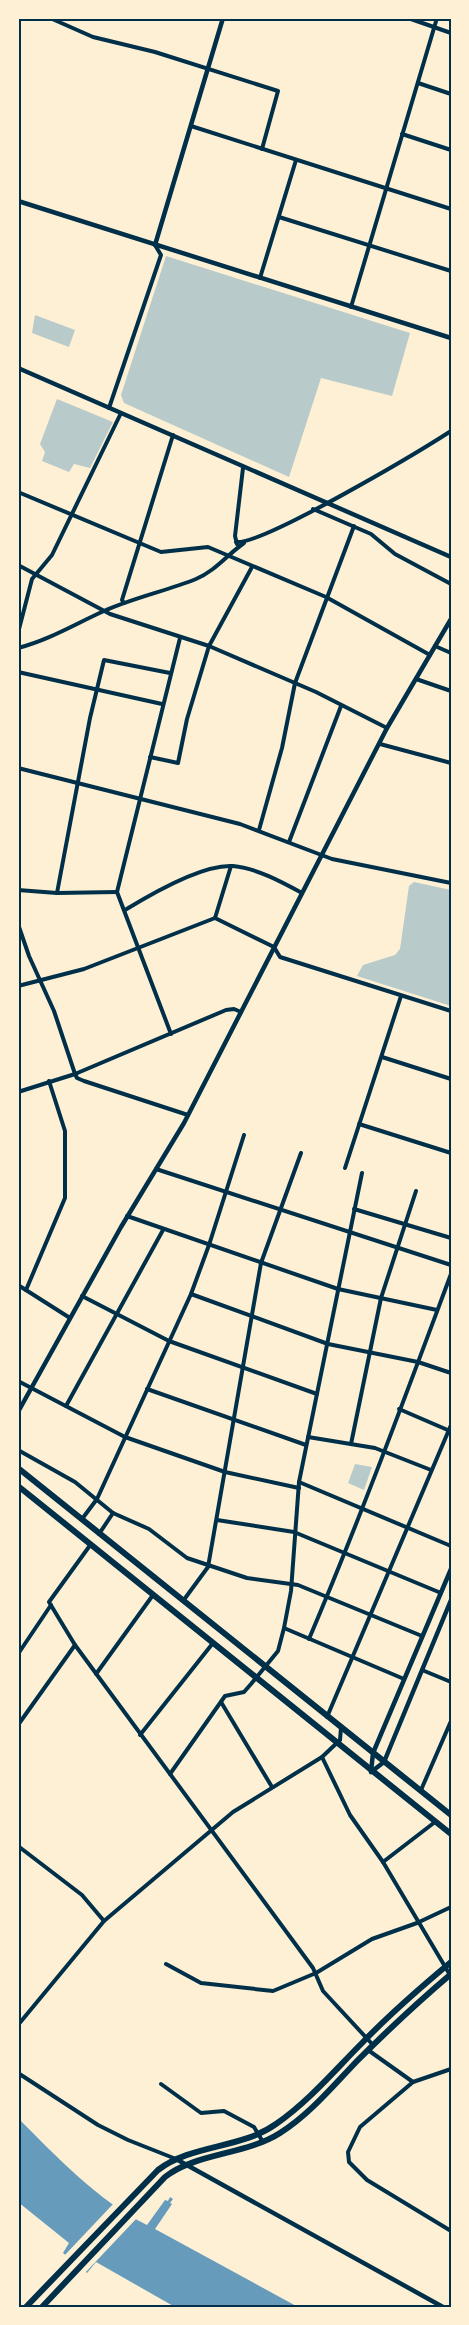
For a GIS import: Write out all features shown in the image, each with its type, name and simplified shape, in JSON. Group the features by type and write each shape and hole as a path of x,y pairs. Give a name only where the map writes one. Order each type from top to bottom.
{"highway":[{"path":"18,1468 451,1815"},
{"path":"18,1486 336,1744 451,1834"},
{"path":"26,2307 152,2176 176,2159 258,2134 300,2105 366,2038 451,1962"},
{"path":"42,2307 171,2173 189,2165 263,2142 294,2123 450,1975"}],"street":[{"path":"50,18 93,37 155,52 278,92 262,149"},
{"path":"109,408 161,255 155,245 223,18"},
{"path":"408,18 451,33"},
{"path":"351,307 437,18"},
{"path":"418,83 451,94"},
{"path":"190,126 451,209"},
{"path":"402,134 451,150"},
{"path":"260,278 297,160"},
{"path":"18,201 451,337"},
{"path":"279,217 451,271"},
{"path":"18,368 451,557"},
{"path":"18,633 32,579 51,555 121,412"},
{"path":"237,544 244,543 398,465 451,431"},
{"path":"124,604 122,600 173,435"},
{"path":"18,648 64,632 104,611 195,579 228,557 237,544 236,525 243,468"},
{"path":"18,492 163,552 208,547 326,597 430,655"},
{"path":"313,509 371,534 395,554 451,584"},
{"path":"259,830 287,731 295,683 354,526"},
{"path":"18,565 104,611 180,638 210,646 295,683 387,729"},
{"path":"150,757 178,763 187,719 210,646 252,567"},
{"path":"18,1412 127,1216 188,1115 387,729 451,620"},
{"path":"171,1034 141,947 117,892 180,638"},
{"path":"435,646 451,653"},
{"path":"57,894 104,660 170,673"},
{"path":"18,672 162,704"},
{"path":"416,679 451,691"},
{"path":"289,843 342,706"},
{"path":"380,744 451,763"},
{"path":"18,768 139,797 259,830 322,856 451,883"},
{"path":"125,909 163,887 231,866 266,876 302,893"},
{"path":"215,918 231,866"},
{"path":"18,890 57,894 117,892"},
{"path":"18,986 84,969 215,918 274,947 280,957 451,1011"},
{"path":"18,924 28,957 41,981 75,1074 84,1081 188,1115"},
{"path":"345,1168 401,996"},
{"path":"18,1092 75,1074 226,1010 234,1009 241,1012"},
{"path":"382,1057 451,1079"},
{"path":"26,1290 65,1198 65,1131 49,1082"},
{"path":"359,1124 451,1153"},
{"path":"81,1520 97,1499 191,1294 244,1135"},
{"path":"183,1601 208,1567 261,1263 301,1153"},
{"path":"156,1169 451,1265"},
{"path":"170,1774 225,1696 244,1692 278,1651 291,1583 299,1485 306,1445 362,1173"},
{"path":"351,1444 381,1298 416,1191"},
{"path":"354,1209 451,1238"},
{"path":"127,1216 338,1289 437,1310"},
{"path":"66,1406 163,1230"},
{"path":"309,1639 364,1509 383,1450 451,1274"},
{"path":"18,1286 70,1318"},
{"path":"191,1294 327,1344 418,1362 451,1373"},
{"path":"82,1295 169,1341 317,1394"},
{"path":"18,1382 125,1437 225,1472 299,1485 364,1509 451,1546"},
{"path":"147,1389 235,1418 306,1445"},
{"path":"399,1409 450,1431"},
{"path":"327,1717 451,1425"},
{"path":"308,1437 383,1450 431,1470"},
{"path":"18,1450 75,1482 113,1513 149,1529 179,1554 208,1567 247,1578 291,1583 422,1636"},
{"path":"99,1534 113,1513"},
{"path":"217,1520 294,1532 441,1593"},
{"path":"91,1544 49,1602 75,1645 316,1973 323,1991 366,2038 371,2048 414,2082"},
{"path":"371,1772 373,1753 451,1569"},
{"path":"96,1674 153,1595"},
{"path":"371,1772 384,1762 451,1600"},
{"path":"18,1654 51,1605"},
{"path":"284,1628 404,1679"},
{"path":"140,1735 213,1642"},
{"path":"18,1725 75,1645"},
{"path":"422,1670 451,1682"},
{"path":"221,1702 272,1787"},
{"path":"420,1791 451,1721"},
{"path":"18,2025 104,1921 233,1812 322,1757 336,1744 342,1734 340,1727"},
{"path":"322,1757 350,1815 404,1895 417,1923 450,1975"},
{"path":"383,1862 435,1821"},
{"path":"18,1846 75,1889 104,1921"},
{"path":"166,1964 201,1983 273,1991 316,1973 372,1939 417,1923 451,1907"},
{"path":"451,2069 414,2082 360,2127 348,2152 348,2159 367,2180 451,2231"},
{"path":"18,2073 98,2125 189,2165 443,2307"},
{"path":"161,2084 201,2113 225,2110 254,2127 263,2142"}],"shaded area":[{"path":"166,256 410,333 392,396 321,378 289,477 124,403 121,395"},
{"path":"35,315 75,330 69,347 32,333"},
{"path":"57,399 113,422 90,468 74,464 69,472 42,461 45,452 40,444"},
{"path":"414,882 451,890 451,1006 357,976 363,965 395,955 400,949 409,886"},
{"path":"355,1464 372,1467 364,1490 348,1483"}],"water":[{"path":"18,2118 95,2191 147,2225 165,2200 168,2201 170,2197 173,2199 155,2229 298,2307 175,2307 96,2262 87,2273 63,2253 69,2243 18,2202"}],"pier":[{"path":"115,2202 138,2217 84,2274 63,2257"}]}
